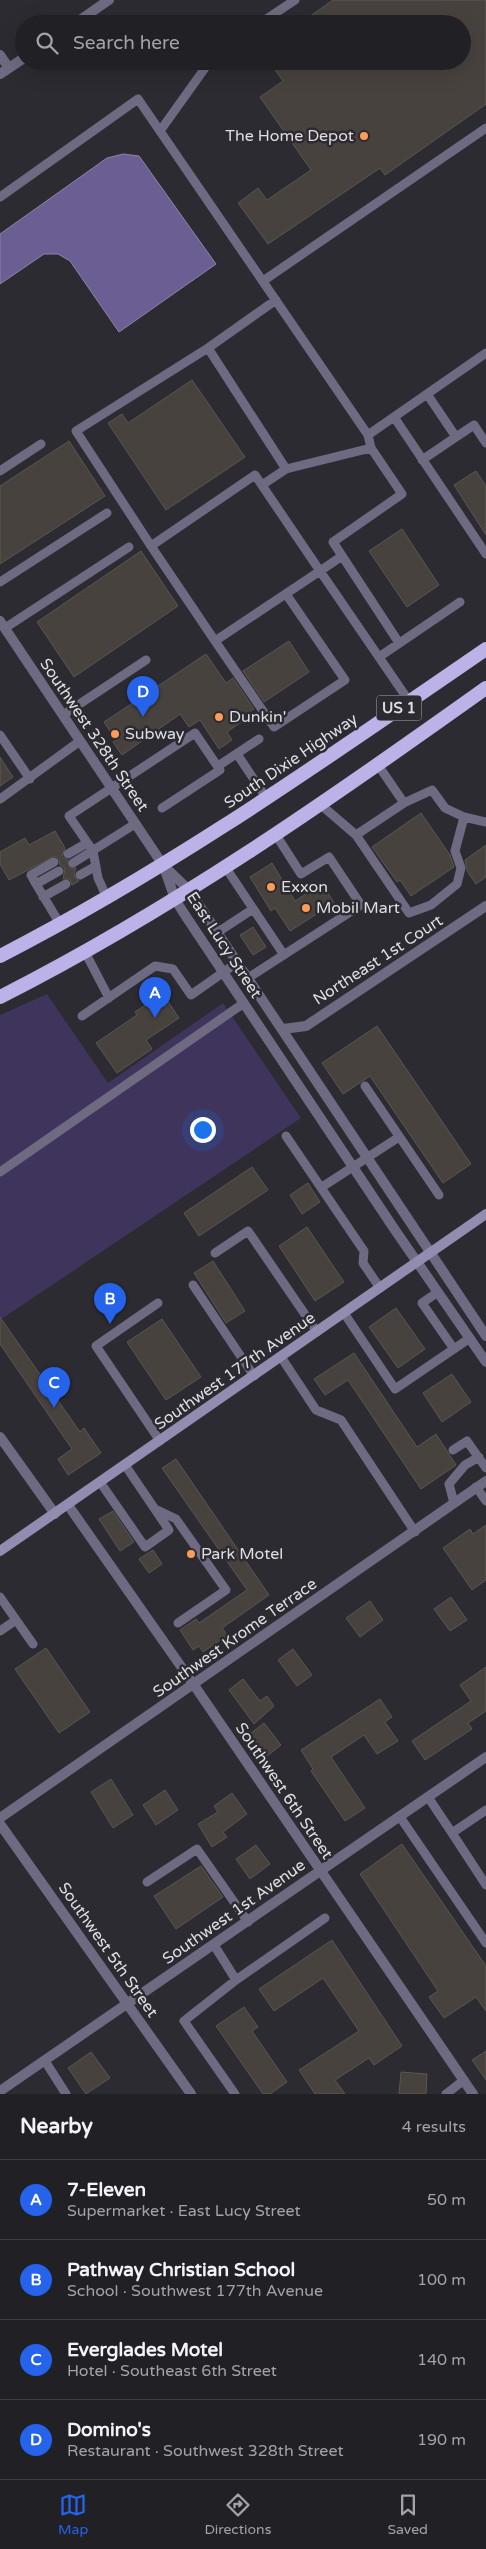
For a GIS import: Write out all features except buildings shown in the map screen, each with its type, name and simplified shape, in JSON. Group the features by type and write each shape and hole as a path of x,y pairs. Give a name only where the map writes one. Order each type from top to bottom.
{"highway":[{"name":"South Dixie Highway","path":"163,865 267,799 486,649"},
{"name":"US 1","path":"0,997 85,952 226,868 321,805 486,688"},
{"name":"US 1","path":"0,956 107,898 163,865"}],"main road":[{"name":"Southwest 177th Avenue","path":"0,1551 486,1214"}],"street":[{"path":"87,15 109,0"},
{"path":"0,55 9,68"},
{"path":"0,74 15,64"},
{"name":"Southwest 328th Street","path":"2,625 163,865"},
{"name":"East Lucy Street","path":"163,865 190,890 486,1336"},
{"name":"East Lucy Street","path":"163,865 175,898 309,1101 486,1362"},
{"name":"Northeast 1st Court","path":"283,1029 306,1026 486,906"},
{"path":"278,1054 292,1044"},
{"path":"309,1101 324,1091"},
{"path":"0,1437 55,1514"},
{"name":"Southwest Krome Terrace","path":"0,1818 486,1481"},
{"name":"Southwest 6th Street","path":"68,1505 194,1685 473,2094"},
{"name":"Southwest 1st Avenue","path":"0,2091 486,1757"},
{"name":"Southwest 5th Street","path":"0,1824 191,2094"}],"lane":[{"path":"272,15 295,0"},
{"path":"160,131 204,70"},
{"path":"0,197 138,99 368,435 371,448 402,494 332,542 399,643"},
{"path":"263,281 486,128"},
{"path":"276,300 208,348 76,431 151,546 274,726 344,680 286,594"},
{"path":"208,348 286,469"},
{"path":"368,435 486,354"},
{"path":"427,394 456,437"},
{"path":"394,416 486,554"},
{"path":"422,460 474,425 486,444"},
{"path":"0,471 41,444"},
{"path":"262,485 286,469 371,448"},
{"path":"151,546 255,475 409,701"},
{"path":"0,582 107,513"},
{"path":"2,625 129,547"},
{"path":"215,641 342,556"},
{"path":"379,657 460,602"},
{"path":"63,716 146,660"},
{"path":"107,898 92,851 69,816 195,733 220,770 162,808"},
{"path":"0,735 30,779"},
{"path":"218,766 259,739"},
{"path":"0,799 80,741"},
{"path":"237,754 267,799"},
{"path":"378,765 404,803"},
{"path":"356,835 404,803 432,790 445,808 464,817 486,822"},
{"path":"321,805 356,835 408,913 430,905 457,884 460,868 455,851 464,817"},
{"path":"73,862 135,824"},
{"path":"248,978 361,905 329,857 302,874 276,835"},
{"path":"68,854 87,842"},
{"path":"54,862 31,875 60,924"},
{"path":"80,876 96,866"},
{"path":"226,868 284,955"},
{"path":"36,884 59,871"},
{"path":"43,897 66,884"},
{"path":"218,932 254,909"},
{"path":"85,952 109,998"},
{"path":"82,1016 155,966 173,969 191,995 238,962"},
{"path":"0,1172 244,1004"},
{"path":"365,1086 439,1195"},
{"path":"286,1136 364,1251 363,1263 380,1288"},
{"path":"322,1187 399,1137"},
{"path":"216,1253 248,1231 317,1332"},
{"path":"194,1285 254,1376"},
{"path":"438,1292 422,1303 454,1349"},
{"path":"158,1303 96,1346 160,1441"},
{"path":"344,1313 395,1389 470,1338"},
{"path":"281,1357 316,1410 341,1420 415,1532"},
{"path":"453,1450 467,1441 486,1468"},
{"path":"454,1503 449,1484 465,1465 479,1457"},
{"path":"100,1482 145,1547 169,1530 125,1465"},
{"path":"476,1488 486,1502"},
{"path":"155,1509 176,1519 226,1590 178,1622"},
{"path":"0,1597 33,1644"},
{"path":"0,1631 16,1620"},
{"path":"428,1797 486,1885"},
{"path":"452,1833 486,1810"},
{"path":"400,1817 486,1943"},
{"path":"147,1882 197,1849 248,1922"},
{"path":"235,2094 184,2021 236,1980 325,1918"},
{"path":"214,1945 236,1980"},
{"path":"45,2061 66,2094"},
{"path":"446,2094 464,2080"}],"shaded area":[{"path":"123,154 139,156 216,264 119,332 70,261 58,254 44,254 0,284 0,234 107,158"},
{"path":"47,994 108,1083 223,1003 301,1118 0,1320 0,1015"}],"place":[{"name":"The Home Depot","path":"364,136"},
{"name":"Domino's","path":"143,717"},
{"name":"Dunkin'","path":"219,717"},
{"name":"Subway","path":"115,734"},
{"name":"Exxon","path":"271,887"},
{"name":"Mobil Mart","path":"306,908"},
{"name":"7-Eleven","path":"155,1018"},
{"name":"Pathway Christian School","path":"110,1324"},
{"name":"Everglades Motel","path":"54,1408"},
{"name":"Park Motel","path":"191,1554"}]}
